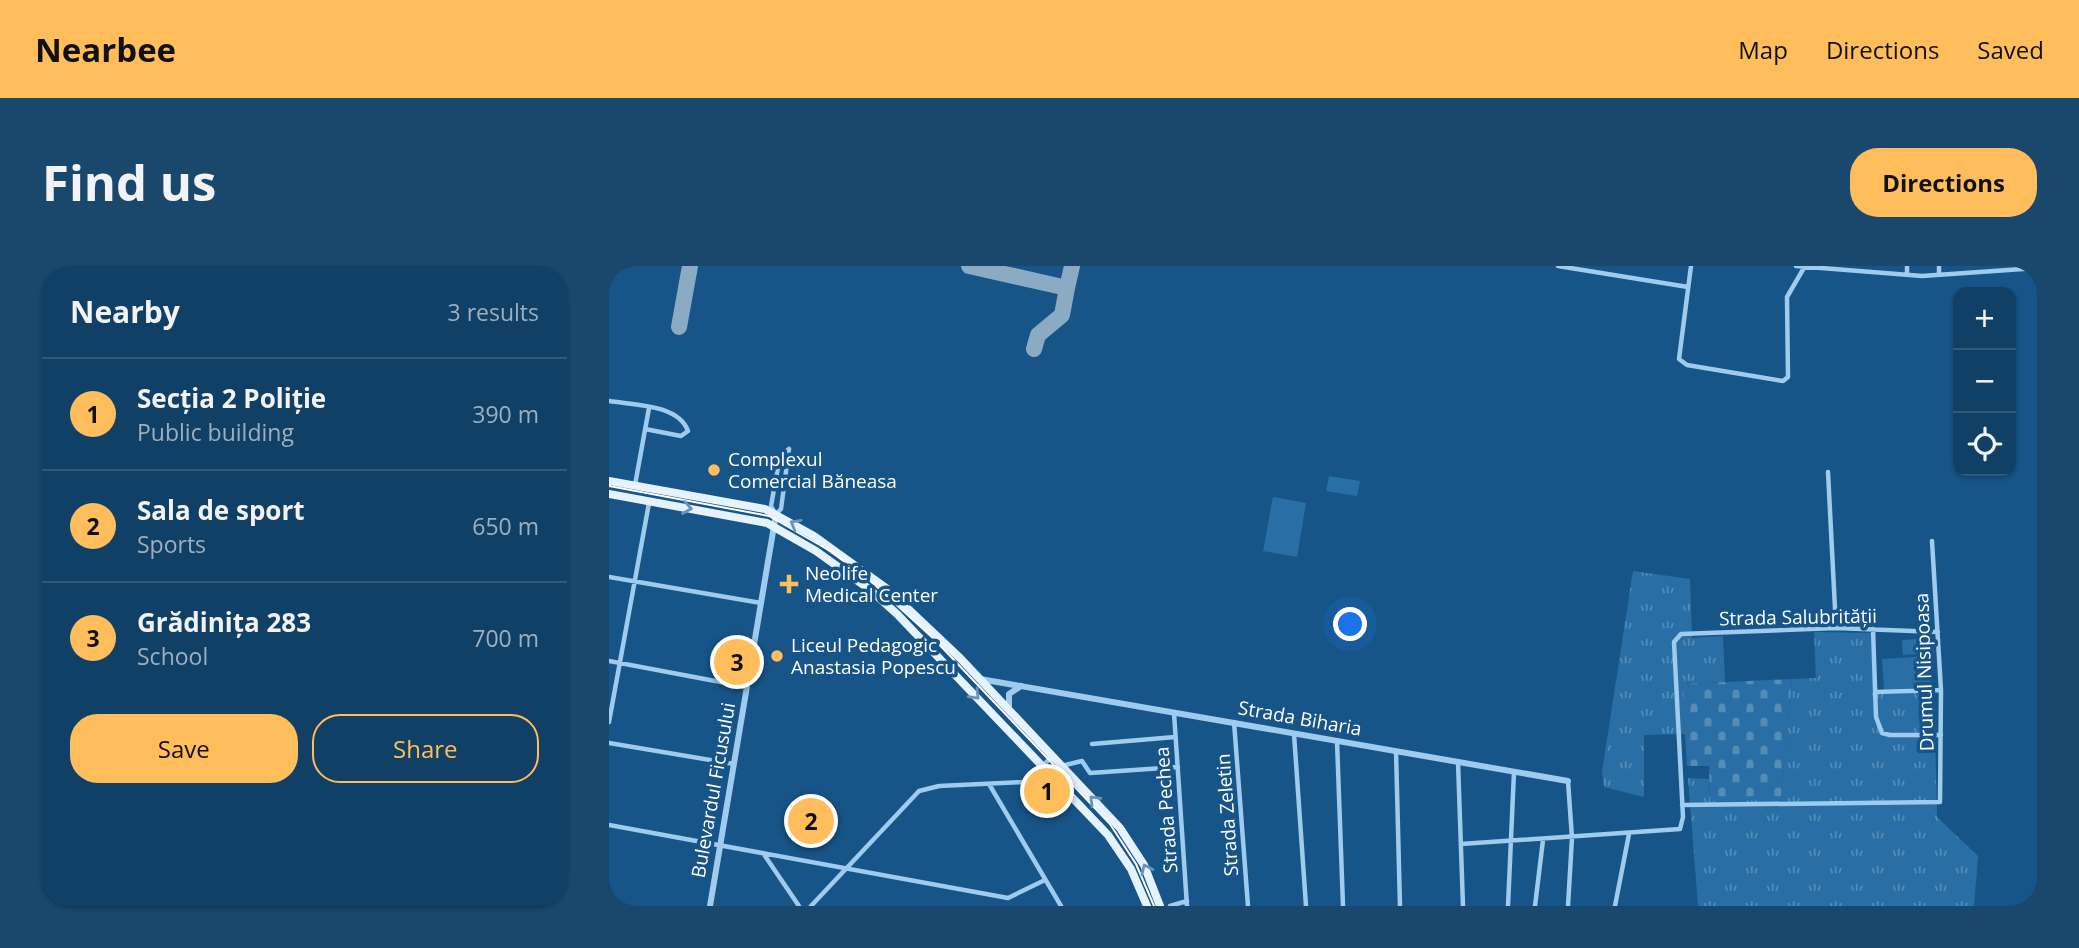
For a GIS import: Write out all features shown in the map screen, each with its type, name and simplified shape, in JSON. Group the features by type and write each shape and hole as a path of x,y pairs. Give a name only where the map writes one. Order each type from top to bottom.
{"main road":[{"path":"609,481 758,507 776,514 827,544 886,588 927,625 1125,834 1144,865 1160,906"},
{"path":"609,494 774,526 816,551 878,596 1114,842 1131,869 1147,906"}],"street":[{"path":"1558,266 1688,287"},
{"path":"1691,266 1679,359 1687,365 1783,381 1788,376 1787,296 1805,267"},
{"path":"1796,266 1907,275 2037,268"},
{"path":"1907,266 1907,275"},
{"path":"1939,266 1939,275"},
{"path":"609,401 675,415 688,431 681,436 645,429"},
{"path":"635,485 649,408"},
{"name":"Bulevardul Ficusului","path":"710,906 776,514 781,509 789,449 780,456 771,506 776,514"},
{"path":"1828,472 1836,628"},
{"path":"609,722 649,501"},
{"name":"Drumul Nisipoasa","path":"1682,805 1940,802 1941,690 1932,541"},
{"path":"609,577 761,603"},
{"name":"Strada Salubrității","path":"1682,805 1674,652 1674,642 1681,634 1836,628 1938,632"},
{"path":"1873,629 1877,717 1882,733 1890,736 1941,735"},
{"path":"609,661 747,687"},
{"name":"Strada Biharia","path":"980,680 1568,781"},
{"path":"1009,711 1007,701 1010,692 1027,686"},
{"path":"1875,692 1941,690"},
{"name":"Strada Pechea","path":"1174,712 1187,904"},
{"name":"Strada Zeletin","path":"1234,722 1248,906"},
{"path":"1294,733 1306,906"},
{"path":"1092,744 1175,737"},
{"path":"1337,741 1343,906"},
{"path":"609,743 734,764"},
{"path":"1396,751 1401,906"},
{"path":"811,906 849,869 919,791 931,787 1024,782 1052,757"},
{"path":"1061,766 1082,761 1090,773 1178,767"},
{"path":"1458,762 1463,906"},
{"path":"1508,906 1514,772"},
{"path":"1568,781 1572,838 1568,906"},
{"path":"989,784 1061,906"},
{"path":"1461,844 1680,829 1682,805"},
{"path":"609,825 1009,898 1045,880"},
{"path":"1615,906 1629,834"},
{"path":"1535,906 1543,839"},
{"path":"763,853 799,906"},
{"path":"1170,906 1187,904"}],"green space":[{"path":"1329,476 1360,481 1357,496 1326,491"},
{"path":"1273,497 1306,503 1297,557 1263,551"},
{"path":"1633,571 1690,579 1692,638 1723,636 1725,682 1682,684 1685,734 1644,735 1644,797 1604,787 1602,772"},
{"path":"1814,632 1871,633 1874,694 1934,692 1937,817 1978,856 1974,906 1698,906 1688,778 1709,779 1710,800 1781,799 1792,679 1816,678"},
{"path":"1933,638 1934,653 1903,655 1902,640"},
{"path":"1929,656 1931,687 1884,690 1882,659"},
{"path":"1792,679 1781,800 1710,801 1709,766 1687,766 1682,684"}],"taxiway":[{"path":"679,327 690,266"},
{"path":"969,266 1067,288 1072,266"},
{"path":"1034,349 1038,335 1062,315 1067,288"}],"tram line":[{"path":"609,486 769,516 832,552 866,577 934,639 1110,824 1136,864 1154,906"}],"place":[{"name":"Complexul Comercial Băneasa","path":"714,470"},
{"name":"Neolife Medical Center","path":"789,584"},
{"name":"Liceul Pedagogic Anastasia Popescu","path":"777,656"},
{"name":"Grădinița 283","path":"737,662"},
{"name":"Secția 2 Poliție","path":"1047,791"},
{"name":"Sala de sport","path":"811,821"}]}
